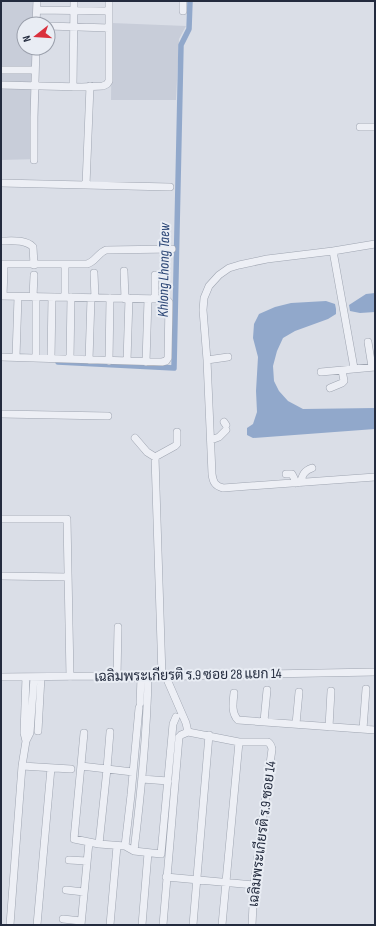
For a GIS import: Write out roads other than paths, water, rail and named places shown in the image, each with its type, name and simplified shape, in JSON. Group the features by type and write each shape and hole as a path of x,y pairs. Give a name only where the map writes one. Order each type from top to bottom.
{"street":[{"path":"37,1 37,16"},
{"path":"73,87 74,1"},
{"path":"1,85 73,87 104,86 107,84 109,81 109,1"},
{"path":"183,11 184,1"},
{"path":"37,10 109,11"},
{"path":"56,26 109,28"},
{"path":"34,160 36,56"},
{"path":"1,70 35,70"},
{"path":"86,185 90,86"},
{"path":"360,127 375,127"},
{"path":"1,183 170,187"},
{"path":"1,241 24,242 30,244 33,247 34,265"},
{"path":"375,244 267,259 229,268 219,275 209,286 204,298 203,310 214,483 223,488 375,477"},
{"path":"1,357 146,362 166,361 168,358 167,300 2,296 3,267 89,264 106,250 172,249"},
{"path":"333,251 354,368"},
{"path":"65,268 68,297 70,359"},
{"path":"124,271 127,298 127,361"},
{"path":"89,360 94,273"},
{"path":"34,275 36,358"},
{"path":"146,362 151,299 155,275"},
{"path":"16,357 18,297"},
{"path":"50,358 52,297"},
{"path":"109,360 110,298"},
{"path":"321,372 374,367 368,342"},
{"path":"207,360 228,357"},
{"path":"330,388 344,381 342,370"},
{"path":"1,414 108,416"},
{"path":"211,440 219,437 225,426"},
{"path":"155,457 177,444 177,432"},
{"path":"135,438 147,452 155,457"},
{"path":"155,457 164,677 186,723 188,732"},
{"path":"298,483 304,473 312,468"},
{"path":"276,484 283,475 292,474 298,483"},
{"path":"1,519 67,519 70,677"},
{"path":"1,576 68,577"},
{"path":"117,677 118,627"},
{"name":"เฉลิมพระเกียรติ ร.9 ซอย 28 แยก 14","path":"1,677 164,677 375,672"},
{"path":"125,846 135,760 139,705 145,677"},
{"path":"134,851 142,779 147,706 145,677"},
{"path":"34,678 38,731"},
{"path":"10,925 22,766 26,741 24,733 34,678"},
{"path":"264,722 267,690"},
{"path":"362,729 366,690"},
{"path":"329,727 331,691"},
{"path":"296,724 299,692"},
{"path":"234,693 233,712 238,720 375,730"},
{"path":"84,733 74,839 99,844 125,846 134,851 161,854 173,724 176,717"},
{"path":"99,844 110,732"},
{"path":"162,925 180,737 188,732 238,742 222,925"},
{"path":"193,925 209,736"},
{"name":"เฉลิมพระเกียรติ ร.9 ซอย 14","path":"238,742 268,742 272,749 254,885 252,925"},
{"path":"135,760 143,761"},
{"path":"22,766 71,769"},
{"path":"81,766 133,772"},
{"path":"37,925 51,768"},
{"path":"142,779 168,781"},
{"path":"131,795 140,796"},
{"path":"63,919 81,923 89,842"},
{"path":"110,925 117,846"},
{"path":"142,925 148,852"},
{"path":"69,860 87,861"},
{"path":"166,877 254,885"},
{"path":"66,890 84,892"}],"water":[{"path":"375,293 375,312 360,313 350,311 349,305 366,294"},
{"path":"326,301 335,304 336,314 328,319 295,331 283,338 277,351 273,366 274,381 279,391 288,401 303,409 375,408 375,429 253,438 247,435 247,428 253,424 257,412 256,391 258,357 253,338 254,324 259,314 275,307 291,303"}],"waterway":[{"name":"Khlong Lhong Taew","path":"58,362 174,368 181,45 189,29 190,1"}]}
